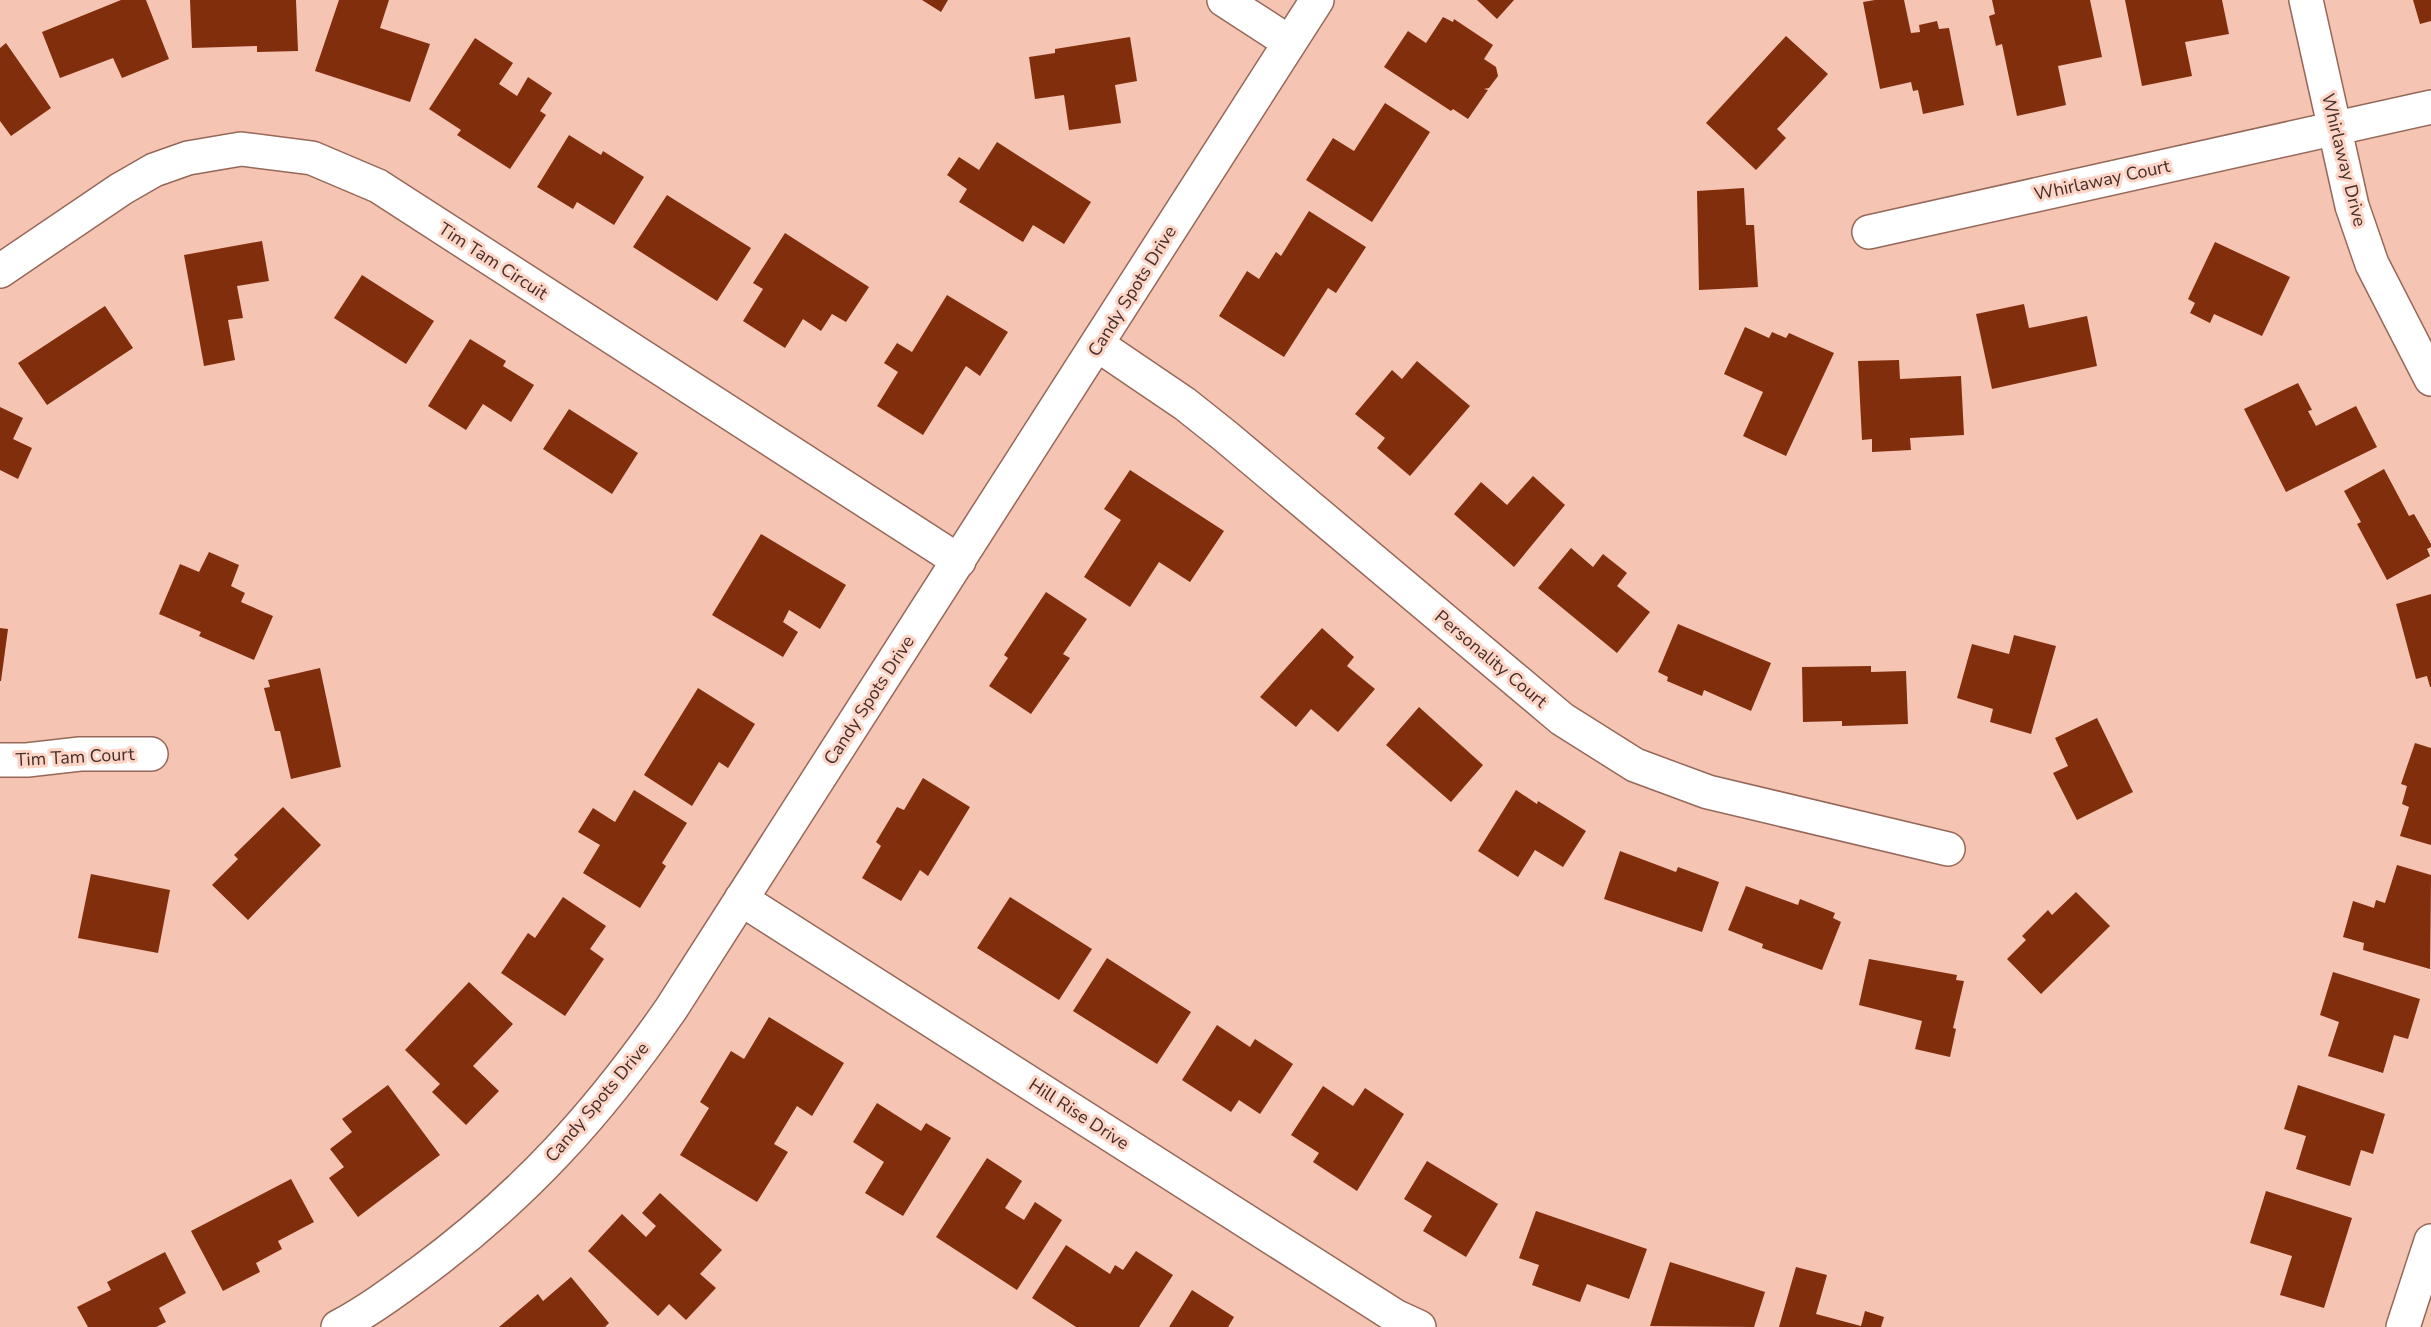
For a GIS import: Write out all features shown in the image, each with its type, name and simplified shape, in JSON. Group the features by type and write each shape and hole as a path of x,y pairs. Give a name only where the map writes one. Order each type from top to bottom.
{"street":[{"path":"1224,0 1290,42"},
{"name":"Candy Spots Drive","path":"338,1327 394,1292 460,1243 517,1194 572,1138 635,1060 960,561 1317,0"},
{"name":"Whirlaway Drive","path":"2306,0 2352,206 2372,264 2431,379"},
{"name":"Whirlaway Court","path":"1869,231 2431,107"},
{"name":"Tim Tam Circuit","path":"0,271 154,170 188,158 242,149 312,158 378,186 960,561"},
{"name":"Personality Court","path":"1098,345 1185,404 1224,435 1562,719 1635,765 1708,792 1948,849"},
{"name":"Tim Tam Court","path":"0,760 27,760 80,754 151,754"},
{"name":"Hill Rise Drive","path":"741,899 1385,1310 1419,1327"},
{"path":"2403,1327 2431,1240"}],"building":[{"path":"121,0 146,0 169,59 122,78 113,58 60,78 42,32"},
{"path":"190,0 296,0 298,51 257,52 257,46 192,48"},
{"path":"339,0 389,0 380,28 430,44 410,102 315,71"},
{"path":"922,0 948,0 941,12"},
{"path":"1477,0 1514,0 1497,19"},
{"path":"1904,0 1911,33 1920,32 1919,25 1937,21 1939,29 1949,28 1964,105 1923,114 1918,90 1913,91 1911,82 1880,89 1863,2"},
{"path":"1992,0 2090,0 2102,57 2058,66 2066,105 2017,116 2002,44 1996,46 1989,16 1995,14"},
{"path":"2125,0 2222,0 2229,34 2185,42 2192,76 2142,86"},
{"path":"2413,0 2431,0 2431,21 2420,24"},
{"path":"1443,17 1453,22 1454,19 1493,45 1484,59 1496,67 1498,76 1489,88 1484,89 1488,90 1468,119 1453,109 1451,111 1384,67 1408,31 1426,43"},
{"path":"1786,36 1828,74 1777,129 1786,138 1756,170 1706,123"},
{"path":"1130,37 1137,81 1115,85 1121,123 1069,130 1064,95 1035,99 1029,57 1055,53 1055,49"},
{"path":"475,38 513,63 499,84 517,96 528,77 552,93 540,111 546,115 510,169 457,135 461,130 429,109"},
{"path":"6,43 51,108 11,136 0,121 0,48"},
{"path":"1385,103 1430,132 1372,222 1306,180 1333,138 1354,151"},
{"path":"569,135 601,155 603,151 644,177 614,225 577,202 573,209 537,187"},
{"path":"997,142 1091,202 1064,244 1033,225 1023,242 959,202 967,189 947,175 959,157 979,170"},
{"path":"1744,188 1746,225 1754,225 1758,287 1699,290 1697,191"},
{"path":"667,195 751,248 717,301 633,247"},
{"path":"1309,211 1366,247 1336,293 1328,288 1284,357 1219,316 1247,271 1259,279 1276,252 1281,256"},
{"path":"785,233 869,287 846,322 832,314 821,331 803,319 785,348 743,321 763,289 753,283"},
{"path":"262,241 269,281 237,286 243,318 228,320 235,360 204,366 184,255"},
{"path":"2215,242 2290,277 2262,336 2214,314 2210,323 2190,313 2195,303 2188,299"},
{"path":"362,275 434,321 406,364 334,318"},
{"path":"947,295 1008,332 980,376 966,366 923,435 877,406 898,372 884,363 897,343 912,352"},
{"path":"2024,304 2029,328 2087,316 2097,366 1992,389 1976,314"},
{"path":"105,306 133,348 47,405 18,363"},
{"path":"1745,327 1769,338 1772,332 1786,338 1789,333 1834,353 1786,456 1743,436 1763,392 1724,374"},
{"path":"470,339 506,361 503,366 534,385 511,422 483,404 466,430 428,406"},
{"path":"1899,360 1900,379 1961,376 1964,435 1910,438 1911,450 1872,452 1872,439 1862,440 1858,361"},
{"path":"1417,361 1470,406 1410,476 1377,448 1385,438 1355,414 1392,370 1402,379"},
{"path":"2298,383 2312,410 2308,411 2316,426 2356,406 2377,447 2286,492 2244,409"},
{"path":"0,407 23,418 13,439 32,448 18,479 0,470"},
{"path":"569,409 638,453 612,494 543,449"},
{"path":"2384,469 2409,516 2414,514 2431,544 2431,547 2427,549 2430,556 2387,580 2357,524 2361,522 2344,491"},
{"path":"1130,470 1224,531 1190,582 1159,562 1130,607 1084,577 1121,520 1104,509"},
{"path":"1533,476 1565,505 1514,567 1454,514 1481,482 1507,505"},
{"path":"761,534 846,585 820,629 789,610 783,622 798,632 783,657 712,615"},
{"path":"1571,548 1593,567 1603,554 1627,573 1617,586 1650,612 1617,653 1538,588"},
{"path":"209,552 239,565 231,586 245,593 241,602 273,616 254,660 199,636 201,632 159,614 180,564 199,572"},
{"path":"1046,592 1087,619 1063,654 1070,658 1031,714 989,686 1008,658 1004,655"},
{"path":"2431,594 2430,687 2427,676 2416,679 2396,604"},
{"path":"1678,624 1771,663 1751,711 1704,690 1702,696 1667,681 1668,677 1658,672"},
{"path":"0,628 8,629 1,681 0,681"},
{"path":"1322,628 1354,657 1347,666 1375,689 1338,732 1311,709 1296,727 1260,697"},
{"path":"2014,635 2056,646 2031,734 1990,722 1993,709 1957,698 1972,644 2009,654"},
{"path":"1871,666 1871,672 1906,671 1908,724 1842,726 1842,721 1803,722 1802,667"},
{"path":"320,668 341,767 291,779 280,731 275,731 264,688 270,687 268,680"},
{"path":"698,688 755,724 728,768 719,762 692,806 644,775"},
{"path":"1419,707 1483,765 1451,802 1386,745"},
{"path":"2097,718 2133,792 2077,820 2053,773 2068,766 2055,738"},
{"path":"2415,743 2431,748 2431,845 2400,836 2409,807 2402,804 2407,786 2401,784"},
{"path":"923,778 970,807 928,876 920,870 901,901 862,878 881,846 876,842 897,807 904,810"},
{"path":"634,790 687,823 662,863 666,866 640,908 583,873 600,845 578,832 593,808 615,822"},
{"path":"1516,790 1586,831 1563,867 1535,850 1518,877 1478,851"},
{"path":"283,807 321,845 248,920 212,885 238,859 234,855"},
{"path":"1620,851 1676,872 1678,867 1719,882 1702,932 1604,899"},
{"path":"2397,865 2431,875 2430,969 2363,950 2364,943 2343,937 2353,901 2374,908 2376,900 2385,903"},
{"path":"91,874 170,890 158,953 78,938"},
{"path":"1746,886 1798,905 1800,899 1835,913 1833,918 1841,922 1822,970 1762,948 1763,944 1728,930"},
{"path":"2076,892 2110,926 2041,994 2007,959 2026,940 2022,936 2048,910 2052,915"},
{"path":"563,897 606,926 590,949 604,959 565,1016 501,973 528,933 535,938"},
{"path":"1010,897 1092,949 1059,1000 977,948"},
{"path":"1107,958 1191,1012 1157,1064 1073,1011"},
{"path":"1869,959 1957,975 1956,980 1964,981 1953,1028 1956,1029 1950,1057 1915,1049 1922,1021 1859,1005"},
{"path":"2333,972 2420,999 2408,1039 2394,1035 2383,1073 2328,1056 2339,1022 2320,1015"},
{"path":"469,982 513,1024 473,1066 499,1091 466,1125 432,1092 440,1084 405,1050"},
{"path":"769,1017 844,1063 812,1116 797,1106 774,1144 788,1152 757,1202 680,1155 709,1108 700,1102 731,1051 744,1059"},
{"path":"1217,1025 1250,1047 1255,1039 1293,1064 1260,1114 1239,1100 1231,1112 1182,1080"},
{"path":"388,1085 440,1155 358,1217 329,1178 344,1167 330,1149 352,1132 342,1119"},
{"path":"2298,1085 2385,1114 2373,1154 2361,1150 2350,1186 2296,1169 2306,1136 2284,1129"},
{"path":"1323,1086 1353,1106 1365,1088 1404,1114 1357,1191 1313,1162 1319,1153 1291,1135"},
{"path":"877,1103 921,1131 926,1123 951,1138 903,1216 865,1193 884,1162 853,1142"},
{"path":"987,1158 1022,1181 1005,1208 1024,1220 1035,1202 1062,1220 1017,1290 936,1237"},
{"path":"1427,1161 1498,1204 1466,1257 1423,1231 1432,1216 1404,1199"},
{"path":"291,1179 314,1222 278,1241 282,1249 256,1263 260,1272 223,1291 191,1231"},
{"path":"2266,1191 2352,1218 2324,1308 2280,1295 2292,1256 2250,1243"},
{"path":"660,1193 722,1250 700,1274 716,1288 686,1320 669,1304 658,1316 588,1251 622,1214 646,1237 656,1226 642,1213"},
{"path":"1536,1211 1647,1249 1629,1299 1587,1284 1580,1302 1532,1285 1539,1265 1519,1258"},
{"path":"1066,1245 1110,1274 1115,1265 1123,1270 1136,1251 1173,1275 1139,1327 1076,1327 1032,1298"},
{"path":"165,1252 186,1293 159,1308 166,1322 156,1327 88,1327 77,1307 111,1290 107,1282"},
{"path":"1670,1262 1765,1292 1754,1327 1650,1326"},
{"path":"1796,1267 1827,1275 1816,1314 1861,1326 1865,1311 1884,1317 1881,1327 1779,1327"},
{"path":"571,1277 609,1323 605,1327 499,1327 538,1294 543,1301"},
{"path":"1192,1290 1234,1317 1228,1327 1169,1327"}]}
